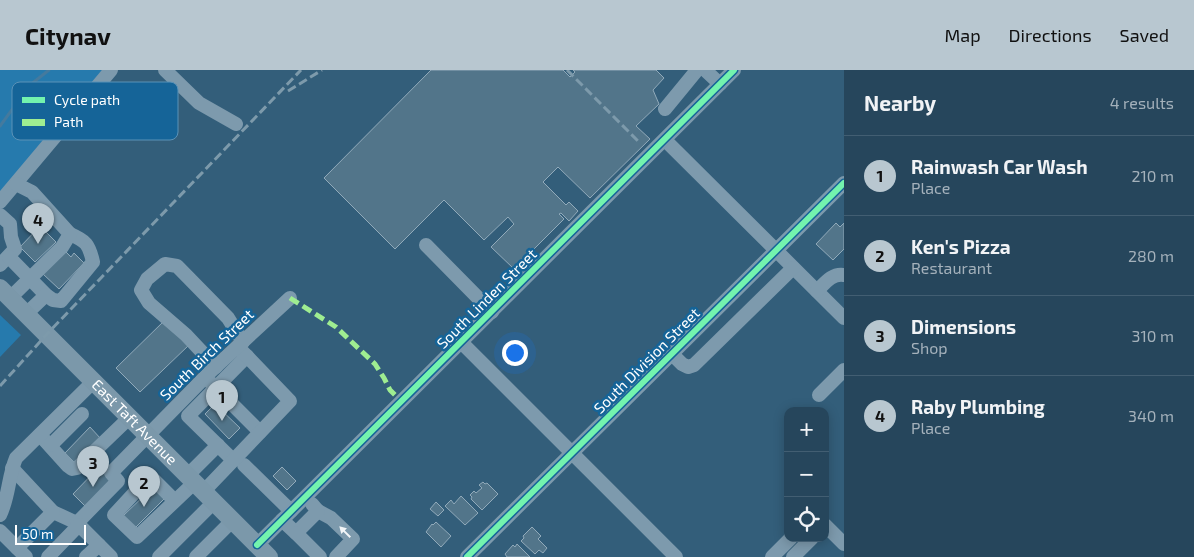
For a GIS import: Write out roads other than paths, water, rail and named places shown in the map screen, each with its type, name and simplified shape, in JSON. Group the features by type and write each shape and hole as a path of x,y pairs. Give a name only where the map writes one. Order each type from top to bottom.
{"main road":[{"name":"East Taft Avenue","path":"5,293 263,551"}],"street":[{"path":"101,82 111,70"},
{"path":"165,70 177,82"},
{"path":"665,108 697,70"},
{"path":"705,70 720,84"},
{"name":"South Linden Street","path":"263,551 286,516 734,70"},
{"path":"178,83 199,103 236,124"},
{"path":"0,202 53,140"},
{"path":"665,140 844,318"},
{"name":"South Division Street","path":"467,557 844,183"},
{"path":"0,215 10,224 11,237 15,249 4,261 30,278 53,300 61,301 93,262 90,248 83,239 70,234 32,192 16,184"},
{"path":"5,293 30,278 62,247 70,234"},
{"path":"426,245 492,312"},
{"path":"175,501 239,463 260,432 290,401 243,348 228,318 177,266 165,264 148,279 141,290 148,303 186,335 216,367"},
{"path":"672,354 688,367 694,365 793,268"},
{"path":"817,291 832,276 837,274 844,275"},
{"path":"26,314 46,295"},
{"name":"South Birch Street","path":"78,524 118,481 111,473 205,377 243,348 290,298"},
{"path":"461,342 673,556"},
{"path":"188,416 216,389 243,348"},
{"path":"819,395 844,370"},
{"path":"205,377 260,432"},
{"path":"0,515 16,458 93,382"},
{"path":"178,404 188,416 239,463 286,516 296,533 320,557"},
{"path":"50,446 79,418 64,410"},
{"path":"40,435 68,466 77,468 129,418"},
{"path":"159,557 199,488 218,445"},
{"path":"12,468 53,512 78,524 111,557"},
{"path":"305,497 318,511 331,518 353,539 336,557"},
{"path":"296,533 318,511"},
{"path":"0,531 21,552 53,512"},
{"path":"196,557 232,521"},
{"path":"48,557 78,524"},
{"path":"829,529 844,544"},
{"path":"772,557 787,542"},
{"path":"793,557 808,542"},
{"path":"86,557 99,545"}],"waterway":[{"path":"34,82 49,70"},
{"path":"0,126 12,110"}],"railway":[{"path":"0,386 47,334 301,70"},
{"path":"288,91 322,70"},
{"path":"567,70 638,141"}],"place":[{"name":"Raby Plumbing","path":"38,244"},
{"name":"Rainwash Car Wash","path":"222,421"},
{"name":"Dimensions","path":"93,487"},
{"name":"Ken's Pizza","path":"144,507"}]}
